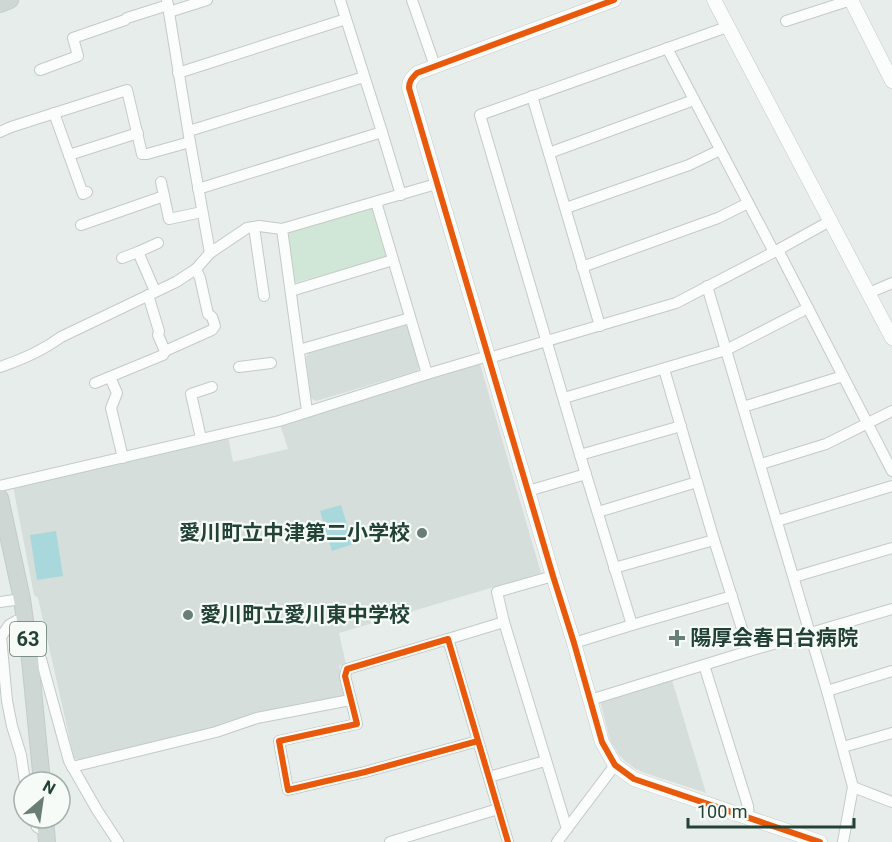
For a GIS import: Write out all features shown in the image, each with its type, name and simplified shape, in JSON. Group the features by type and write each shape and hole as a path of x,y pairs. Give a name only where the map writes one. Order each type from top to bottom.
{"main road":[{"path":"0,3 10,0"},
{"name":"63","path":"0,498 22,599 41,770"}],"street":[{"path":"40,70 80,61 73,38 168,6 207,0"},
{"path":"340,0 401,195"},
{"path":"614,0 580,6 417,73 412,77 409,88 602,742 615,765 634,779 749,817 788,837 820,842"},
{"path":"714,0 892,338"},
{"path":"786,21 851,0 892,81"},
{"path":"415,1 435,66"},
{"path":"168,6 210,253"},
{"path":"178,73 346,19"},
{"path":"632,625 480,115 727,27"},
{"path":"667,48 748,203 808,308 892,471"},
{"path":"0,132 128,90 142,154 147,154 189,137 364,77"},
{"path":"532,96 600,326"},
{"path":"549,153 694,100"},
{"path":"54,113 83,194"},
{"path":"198,189 382,132"},
{"path":"69,155 138,134"},
{"path":"566,208 689,165 720,150"},
{"path":"161,182 170,219 202,212"},
{"path":"0,367 34,354 61,338 176,282 196,268 210,253 248,228 282,229 436,184"},
{"path":"81,225 97,224 164,196"},
{"path":"376,202 428,374"},
{"path":"582,267 718,218 748,203"},
{"path":"0,486 279,421 428,374 676,303 830,221"},
{"path":"254,227 264,296"},
{"path":"282,229 308,411"},
{"path":"122,258 158,243"},
{"path":"138,252 152,293 158,335 165,351"},
{"path":"291,291 393,260"},
{"path":"95,383 163,355 165,351 212,330 215,326 212,317 208,314 196,268"},
{"path":"869,293 892,284"},
{"path":"707,286 794,577 853,787 843,842"},
{"path":"564,398 726,350 808,308"},
{"path":"298,350 410,318"},
{"path":"239,367 271,363"},
{"path":"664,369 749,651"},
{"path":"743,407 843,376"},
{"path":"110,377 117,393 111,408 123,458"},
{"path":"201,438 190,394 206,386"},
{"path":"761,464 826,444 892,411"},
{"path":"580,455 681,426"},
{"path":"528,491 586,474"},
{"path":"597,512 697,482"},
{"path":"777,520 892,486"},
{"path":"614,568 714,540"},
{"path":"794,577 892,548"},
{"path":"553,576 496,592 567,829"},
{"path":"574,643 732,596"},
{"path":"0,602 22,599"},
{"path":"590,700 892,609"},
{"path":"23,770 7,701 1,636 9,625 25,619"},
{"path":"478,741 288,790 279,741 357,724 345,676 347,669 504,622"},
{"path":"448,639 508,842"},
{"path":"29,649 41,659 73,771 118,842"},
{"path":"704,665 748,806 749,817"},
{"path":"827,691 892,671"},
{"path":"72,767 216,732 257,718 350,700"},
{"path":"843,747 892,732"},
{"path":"489,777 545,760"},
{"path":"557,842 615,765"},
{"path":"853,787 892,802"},
{"path":"390,842 498,809"}],"shaded area":[{"path":"404,324 408,327 420,366 417,371 316,401 311,398 306,357 309,353"},
{"name":"愛川町立愛川東中学校","path":"480,364 541,573 339,633 346,665 339,666 346,691 341,698 80,761 74,758 38,598 34,595 13,486 228,436 233,462 288,449 280,424"},
{"path":"672,680 706,793 636,769 619,755 610,740 600,701"}],"green space":[{"path":"374,207 387,257 294,283 286,231"}],"water":[{"path":"341,505 353,544 332,551 320,511"},
{"path":"56,531 63,576 37,580 30,535"}],"cycle path":[{"path":"614,0 417,73 411,80 409,88 602,742 615,765 634,779 820,842"},
{"path":"478,741 288,790 279,741 357,724 345,676 347,669 448,639 508,842"}],"place":[{"name":"愛川町立中津第二小学校","path":"422,533"},
{"name":"愛川町立愛川東中学校","path":"188,615"},
{"name":"陽厚会春日台病院","path":"677,638"}]}
